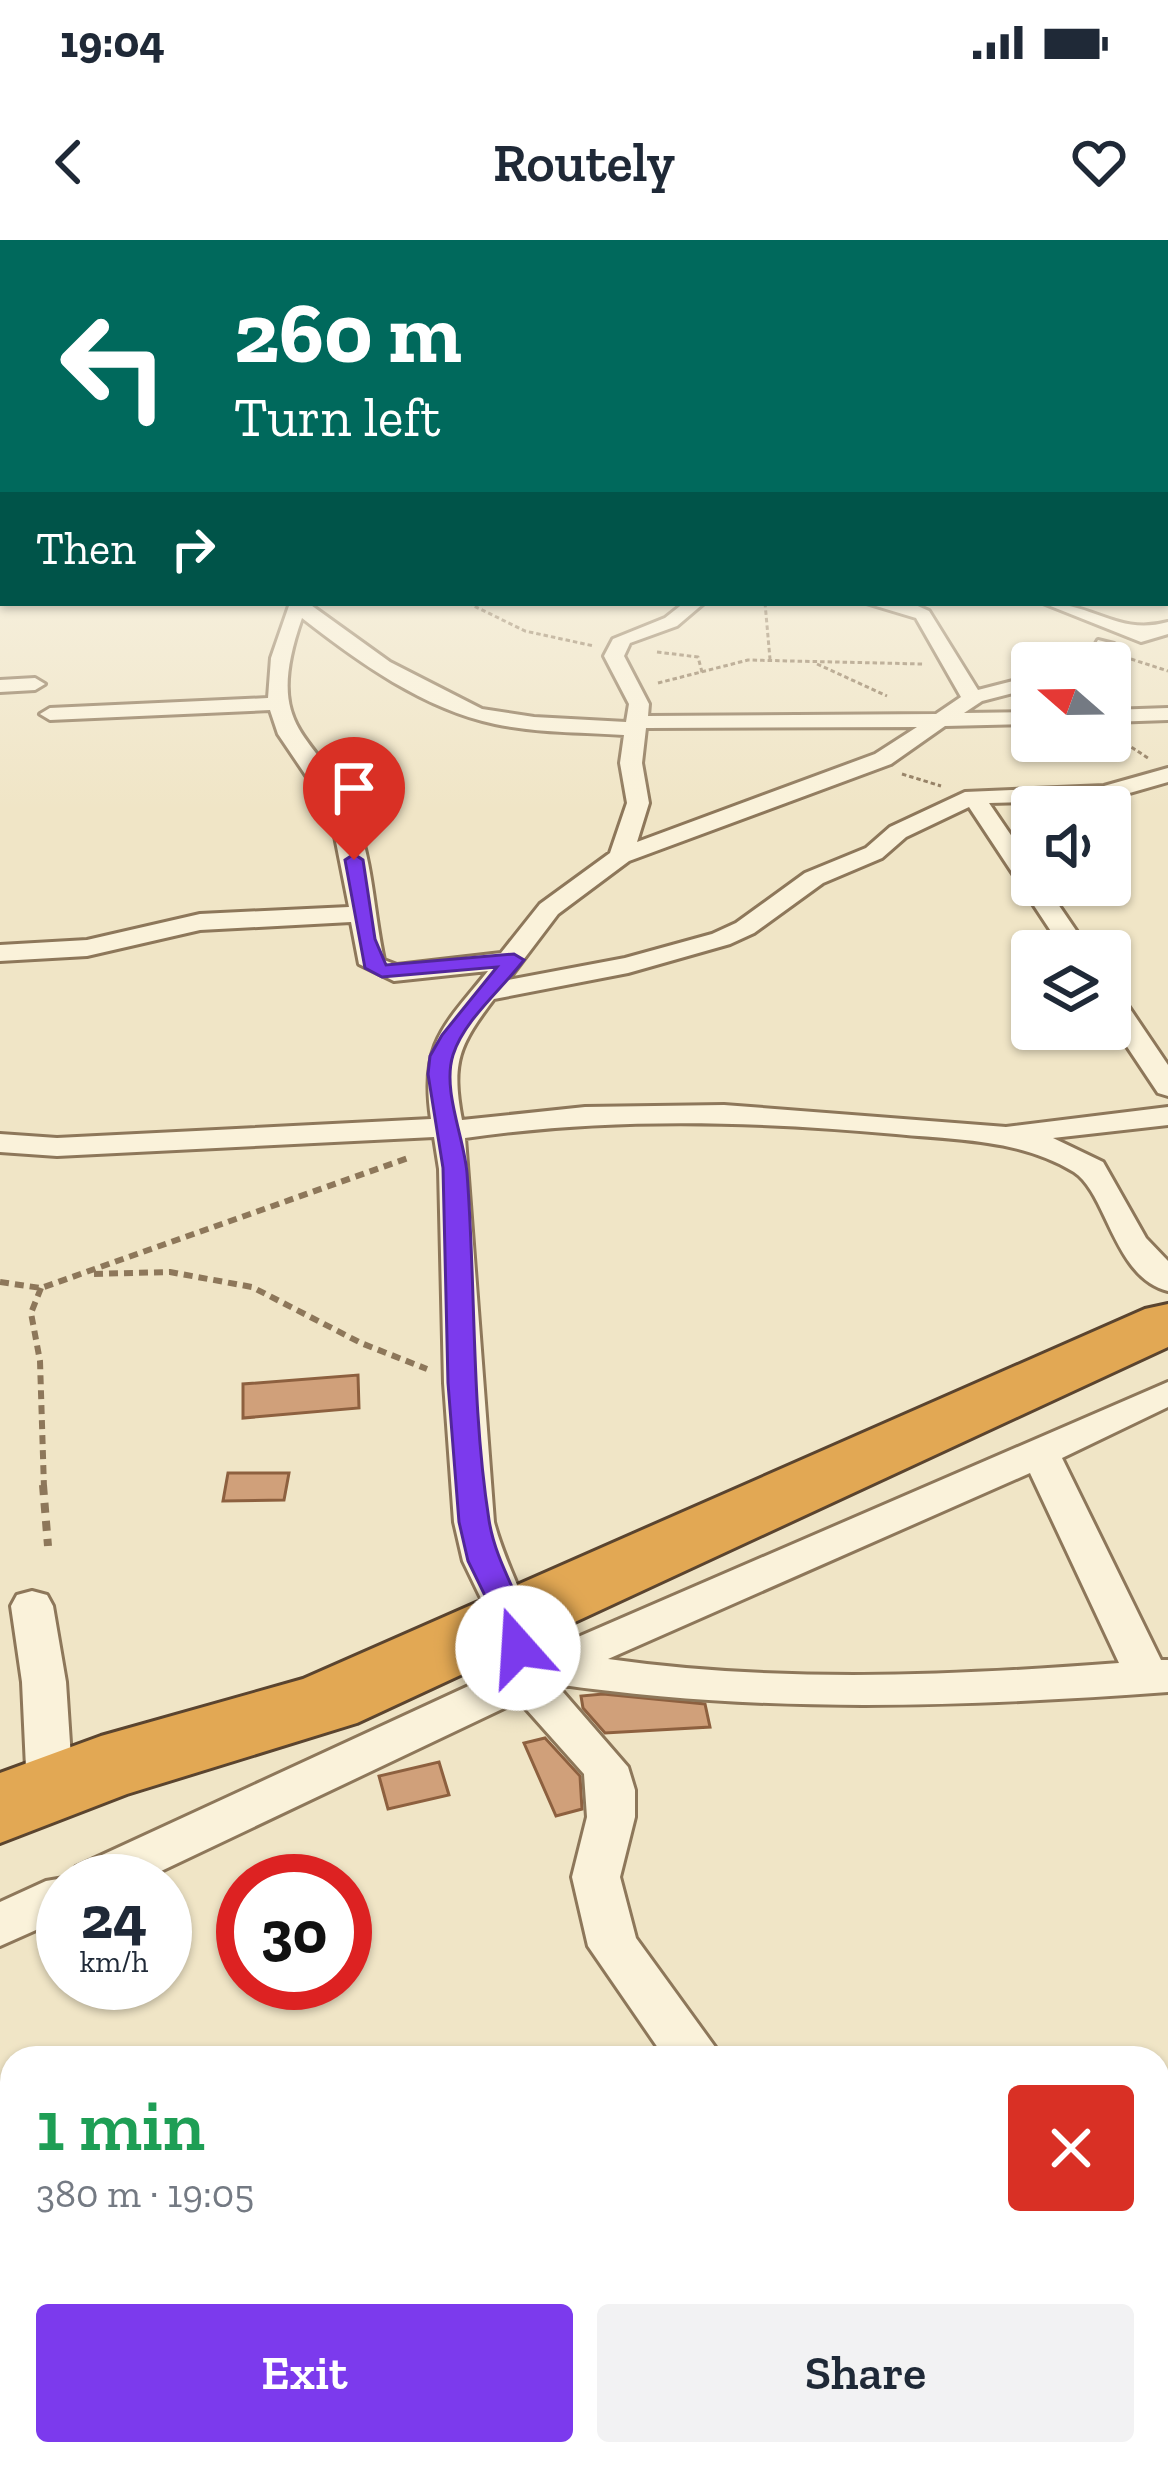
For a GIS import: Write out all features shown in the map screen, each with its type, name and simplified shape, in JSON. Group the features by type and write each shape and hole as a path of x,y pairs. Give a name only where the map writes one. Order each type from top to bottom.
{"highway":[{"path":"25,1799 101,1769 328,1702 529,1655 1168,1323"}],"street":[{"path":"298,606 281,647 278,704 296,748 324,779 343,813 372,964 382,971 514,960"},
{"path":"299,606 327,631 438,698 473,712 635,726 1011,719"},
{"path":"621,856 638,803 631,763 639,704 616,663 617,650 622,639 671,622 691,606"},
{"path":"896,606 923,615 968,693 975,697"},
{"path":"1060,606 1141,636 1168,628"},
{"path":"0,686 35,684"},
{"path":"691,2046 613,1946 596,1877 610,1817 612,1790 605,1767 529,1655 484,1561 474,1522 462,1383 455,1168 447,1134 441,1056 549,909 621,856 863,767 928,721 975,697 1011,688"},
{"path":"50,714 278,704"},
{"path":"1131,715 1168,714"},
{"path":"486,992 628,965 722,939 814,878 874,853 898,832 973,796 1105,793 1162,768"},
{"path":"973,796 1011,853"},
{"path":"0,953 87,948 182,924 359,914"},
{"path":"1131,1032 1168,1087"},
{"path":"0,1143 57,1147 447,1134 549,1118 704,1113 1001,1135 1168,1116"},
{"path":"1001,1135 1066,1154 1092,1169 1132,1243 1168,1281"},
{"path":"145,1854 529,1655 1040,1453 1168,1393"},
{"path":"529,1655 641,1683 876,1689 1158,1677 1040,1453"},
{"path":"25,1799 44,1682 32,1606"},
{"path":"0,1925 36,1908"}],"path":[{"path":"474,606 525,631 574,645 693,656 702,672"},
{"path":"765,606 770,659"},
{"path":"632,691 770,659 951,665"},
{"path":"811,662 928,721"},
{"path":"1131,747 1162,768"},
{"path":"863,767 973,796"},
{"path":"0,1282 41,1288 84,1275 447,1134"},
{"path":"84,1275 170,1272 252,1287 361,1343 462,1383"},
{"path":"41,1288 32,1313 40,1361 48,1546"}],"building":[{"path":"358,1375 359,1408 243,1418 243,1384"},
{"path":"228,1473 289,1473 284,1500 223,1501"},
{"path":"581,1696 705,1704 710,1727 605,1733 583,1708"},
{"path":"545,1738 580,1776 582,1809 556,1816 524,1743"},
{"path":"439,1762 449,1795 388,1809 379,1776"}],"route":[{"path":"354,860 365,939 372,964 382,971 514,960 452,1035 441,1056 439,1074 455,1168 462,1383 474,1522 484,1561 512,1618 518,1648"}]}
